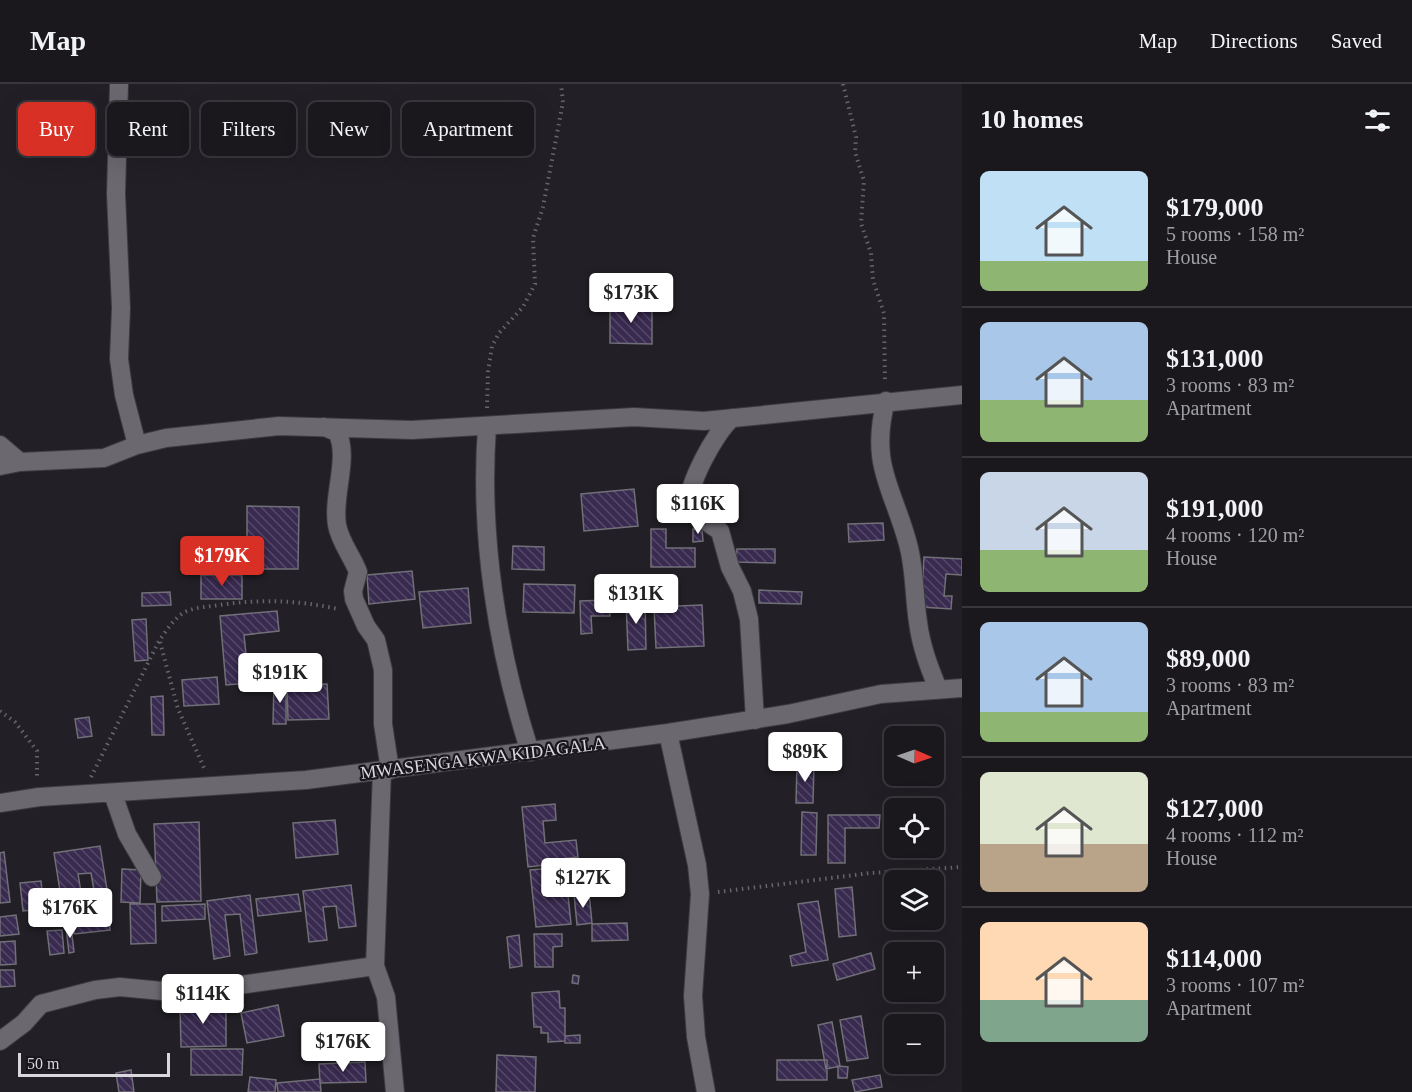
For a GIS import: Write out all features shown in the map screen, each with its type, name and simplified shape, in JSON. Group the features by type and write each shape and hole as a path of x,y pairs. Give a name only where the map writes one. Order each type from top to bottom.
{"street":[{"path":"119,84 116,194 121,308 119,359 124,395 137,445"},
{"path":"0,466 20,462 104,458 137,445 166,438 279,426 412,430 634,417 693,421 962,395"},
{"path":"886,401 881,421 880,456 887,490 909,546 918,624 924,654 938,689"},
{"path":"732,418 723,426 693,482 687,503 689,510 720,531 730,567 742,591 748,619 755,720"},
{"path":"324,427 337,432 342,446 337,493 337,526 358,572 353,591 359,614 376,639 383,670 386,770 375,966 386,997 395,1092"},
{"path":"487,427 485,496 494,596 504,650 530,752"},
{"path":"0,445 20,462"},
{"name":"MWASENGA KWA KIDAGALA","path":"0,803 45,797 89,796 306,780 530,752 755,720 881,694 962,688"},
{"path":"668,733 689,823 700,894 693,996 696,1037 706,1092"},
{"path":"113,794 127,834 152,877"},
{"path":"0,1041 24,1023 41,1004 94,990 120,987 183,993 375,966"}],"path":[{"path":"487,427 488,372 492,346 499,333 523,307 535,284 532,238 546,194 563,102 561,84"},
{"path":"843,84 856,137 855,153 864,181 861,223 871,253 873,280 884,313 886,401"},
{"path":"89,796 91,776 159,641 172,623 184,613 195,608 252,599 294,601 359,614"},
{"path":"159,641 178,709 210,786"},
{"path":"0,711 15,722 37,751 38,784 45,797"},
{"path":"700,894 871,873 962,867"}],"building":[{"path":"610,303 652,304 652,344 610,343"},
{"path":"634,489 638,526 584,531 581,494"},
{"path":"247,506 299,507 298,569 247,569"},
{"path":"883,523 884,540 849,542 848,524"},
{"path":"651,529 666,529 666,548 695,548 695,567 651,567"},
{"path":"693,529 702,529 703,541 693,542"},
{"path":"513,546 544,547 544,570 512,569"},
{"path":"737,549 775,549 775,563 736,562"},
{"path":"924,557 962,559 962,575 946,574 944,596 952,596 951,609 921,607"},
{"path":"412,571 415,599 369,604 367,575"},
{"path":"201,575 242,575 242,599 201,599"},
{"path":"524,584 575,585 574,613 523,612"},
{"path":"468,588 471,623 423,628 419,592"},
{"path":"759,590 802,592 801,604 759,603"},
{"path":"170,592 171,605 142,606 142,593"},
{"path":"609,600 610,616 591,616 592,633 581,634 580,601"},
{"path":"645,601 646,649 628,650 626,602"},
{"path":"702,605 704,646 656,648 654,607"},
{"path":"277,611 279,631 244,635 249,683 226,685 220,616"},
{"path":"146,619 148,660 135,661 132,620"},
{"path":"217,677 219,704 184,706 182,680"},
{"path":"274,682 286,683 286,724 273,724"},
{"path":"327,684 329,719 288,720 287,685"},
{"path":"163,696 164,735 152,735 151,697"},
{"path":"89,717 92,736 78,738 75,719"},
{"path":"797,763 814,763 813,803 796,803"},
{"path":"555,804 556,820 543,821 545,843 576,840 578,857 553,860 553,864 528,867 522,807"},
{"path":"802,812 817,813 816,855 801,855"},
{"path":"828,815 880,815 879,828 845,828 845,863 828,863"},
{"path":"335,820 338,854 296,858 293,823"},
{"path":"199,822 201,901 157,902 154,824"},
{"path":"100,846 109,902 63,910 54,853","holes":["91,873 94,890 81,892 78,874"]},
{"path":"4,852 10,902 0,903 0,853"},
{"path":"565,867 571,924 536,927 530,870"},
{"path":"122,869 141,870 140,903 121,902"},
{"path":"41,881 44,909 23,911 20,883"},
{"path":"351,885 356,926 339,928 336,906 323,907 327,940 309,942 303,891"},
{"path":"852,887 856,935 839,937 835,889"},
{"path":"589,893 592,923 577,925 574,894"},
{"path":"298,894 301,911 258,916 256,899"},
{"path":"250,895 257,953 245,955 240,914 225,915 230,956 214,959 207,901"},
{"path":"818,901 828,960 792,966 790,956 806,952 798,904"},
{"path":"130,904 155,904 156,943 131,944"},
{"path":"205,904 205,919 162,921 162,906"},
{"path":"108,910 110,930 74,934 72,914"},
{"path":"16,915 19,934 0,936 0,917"},
{"path":"627,923 628,940 592,941 592,924"},
{"path":"71,926 74,952 69,953 66,927"},
{"path":"62,930 64,953 50,955 47,931"},
{"path":"534,934 562,934 562,946 553,947 553,967 535,967"},
{"path":"519,935 522,966 510,968 507,937"},
{"path":"15,941 16,964 0,965 0,942"},
{"path":"871,953 875,969 837,980 833,964"},
{"path":"0,970 14,970 15,986 0,987"},
{"path":"573,975 579,976 578,984 572,983"},
{"path":"559,991 560,1008 565,1008 565,1041 548,1042 548,1033 541,1033 541,1027 534,1027 532,993"},
{"path":"226,1004 226,1046 181,1047 180,1005"},
{"path":"278,1005 284,1036 247,1043 241,1013"},
{"path":"861,1016 868,1058 847,1061 840,1020"},
{"path":"832,1022 840,1066 826,1069 818,1025"},
{"path":"580,1035 580,1043 565,1043 565,1036"},
{"path":"191,1049 243,1049 242,1075 191,1075"},
{"path":"497,1055 536,1057 535,1092 496,1092"},
{"path":"777,1060 827,1060 827,1080 777,1080"},
{"path":"365,1062 366,1082 320,1083 319,1064"},
{"path":"838,1066 848,1067 847,1078 838,1078"},
{"path":"131,1070 134,1092 119,1092 116,1073"},
{"path":"880,1075 882,1087 855,1092 852,1080"},
{"path":"250,1077 276,1080 275,1092 248,1092"},
{"path":"320,1079 321,1092 278,1092 277,1083"}]}
